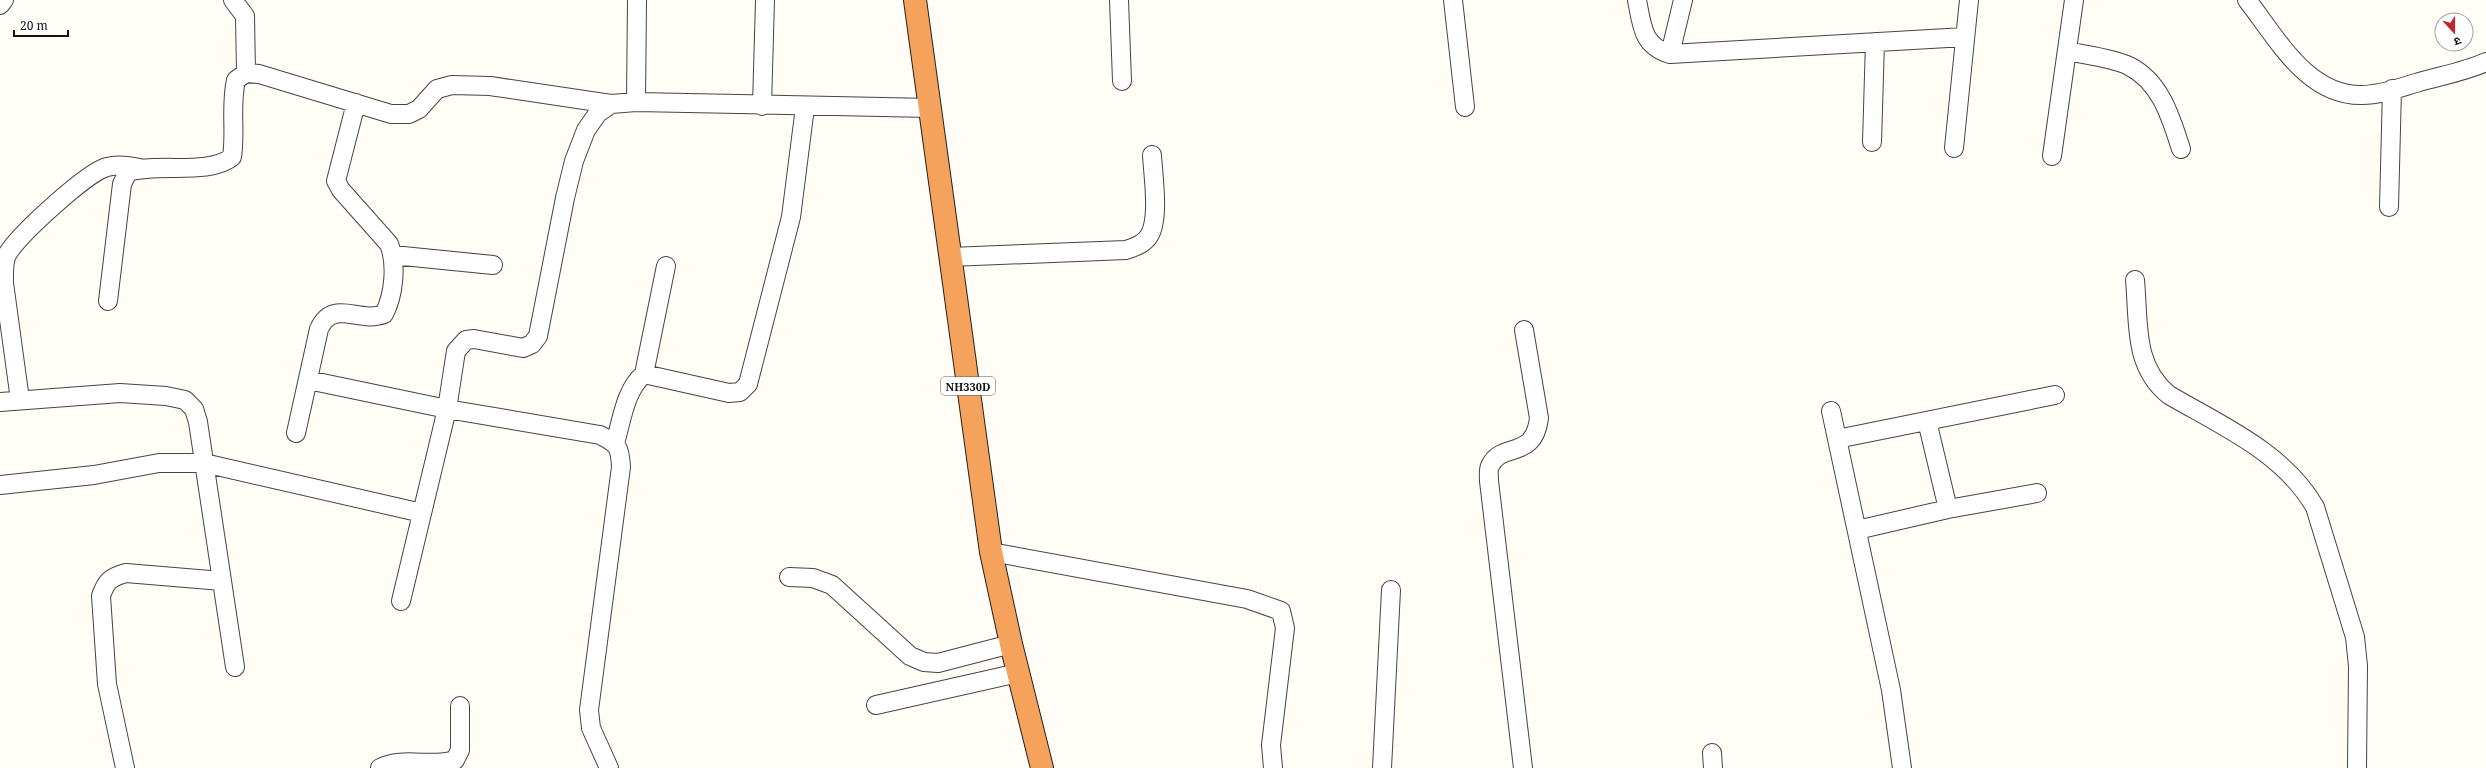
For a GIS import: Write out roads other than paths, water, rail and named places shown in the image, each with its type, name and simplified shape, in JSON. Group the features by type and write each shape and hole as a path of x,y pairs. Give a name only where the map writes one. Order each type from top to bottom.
{"highway":[{"name":"NH330D","path":"915,0 991,552 1011,644 1042,768"}],"street":[{"path":"0,5 4,0"},
{"path":"232,0 238,4 245,16 246,73"},
{"path":"636,102 637,0"},
{"path":"762,106 765,0"},
{"path":"1119,0 1122,81"},
{"path":"1453,0 1464,106"},
{"path":"1637,0 1647,40 1656,50 1670,54 1965,37"},
{"path":"1670,54 1683,0"},
{"path":"1954,148 1969,0"},
{"path":"2052,156 2074,0"},
{"path":"2247,0 2301,69 2320,84 2340,93 2362,95 2392,89 2486,62"},
{"path":"1872,142 1875,42"},
{"path":"2067,51 2128,65 2143,74 2156,89 2170,112 2181,149"},
{"path":"20,400 4,283 4,258 46,213 97,171 123,165 141,168 208,166 224,163 232,157 234,144 232,97 236,80 246,73 259,74 391,114 408,114 419,109 437,89 452,86 490,86 611,104 636,102 805,107 930,108"},
{"path":"2389,207 2392,89"},
{"path":"296,433 319,329 324,318 332,313 376,317 384,314 388,306 394,268 393,255 389,244 341,190 336,181 337,170 356,103"},
{"path":"401,601 447,409 456,351 460,344 466,340 474,339 524,348 532,344 538,336 574,161 586,130 598,113 611,104"},
{"path":"644,374 729,393 740,392 748,384 791,217 805,107"},
{"path":"950,258 1126,250 1140,245 1150,235 1154,218 1152,155"},
{"path":"108,301 122,184 128,172 141,168"},
{"path":"393,255 493,265"},
{"path":"615,443 630,394 636,381 644,374 666,266"},
{"path":"2135,280 2140,348 2147,370 2155,384 2169,395 2265,452 2304,488 2315,507 2355,637 2358,666 2357,768"},
{"path":"1523,768 1489,482 1490,466 1497,456 1528,444 1537,432 1539,418 1524,330"},
{"path":"308,380 447,409 600,435 615,443 620,453 621,467 589,710 591,728 609,768"},
{"path":"0,402 120,393 166,396 185,400 194,409 198,422 235,667"},
{"path":"1837,439 2055,395"},
{"path":"1831,411 1891,690 1902,768"},
{"path":"1927,421 1948,509"},
{"path":"0,485 94,475 159,463 204,463 422,513"},
{"path":"1857,530 1948,509 2037,493"},
{"path":"991,552 1247,599 1281,612 1285,628 1271,745 1273,768"},
{"path":"125,768 107,684 101,596 106,582 114,576 126,573 222,581"},
{"path":"789,577 813,578 832,585 910,656 924,662 938,663 1011,644"},
{"path":"1382,768 1391,590"},
{"path":"876,705 1018,673"},
{"path":"380,768 391,762 444,764 455,760 460,750 460,706"}]}
